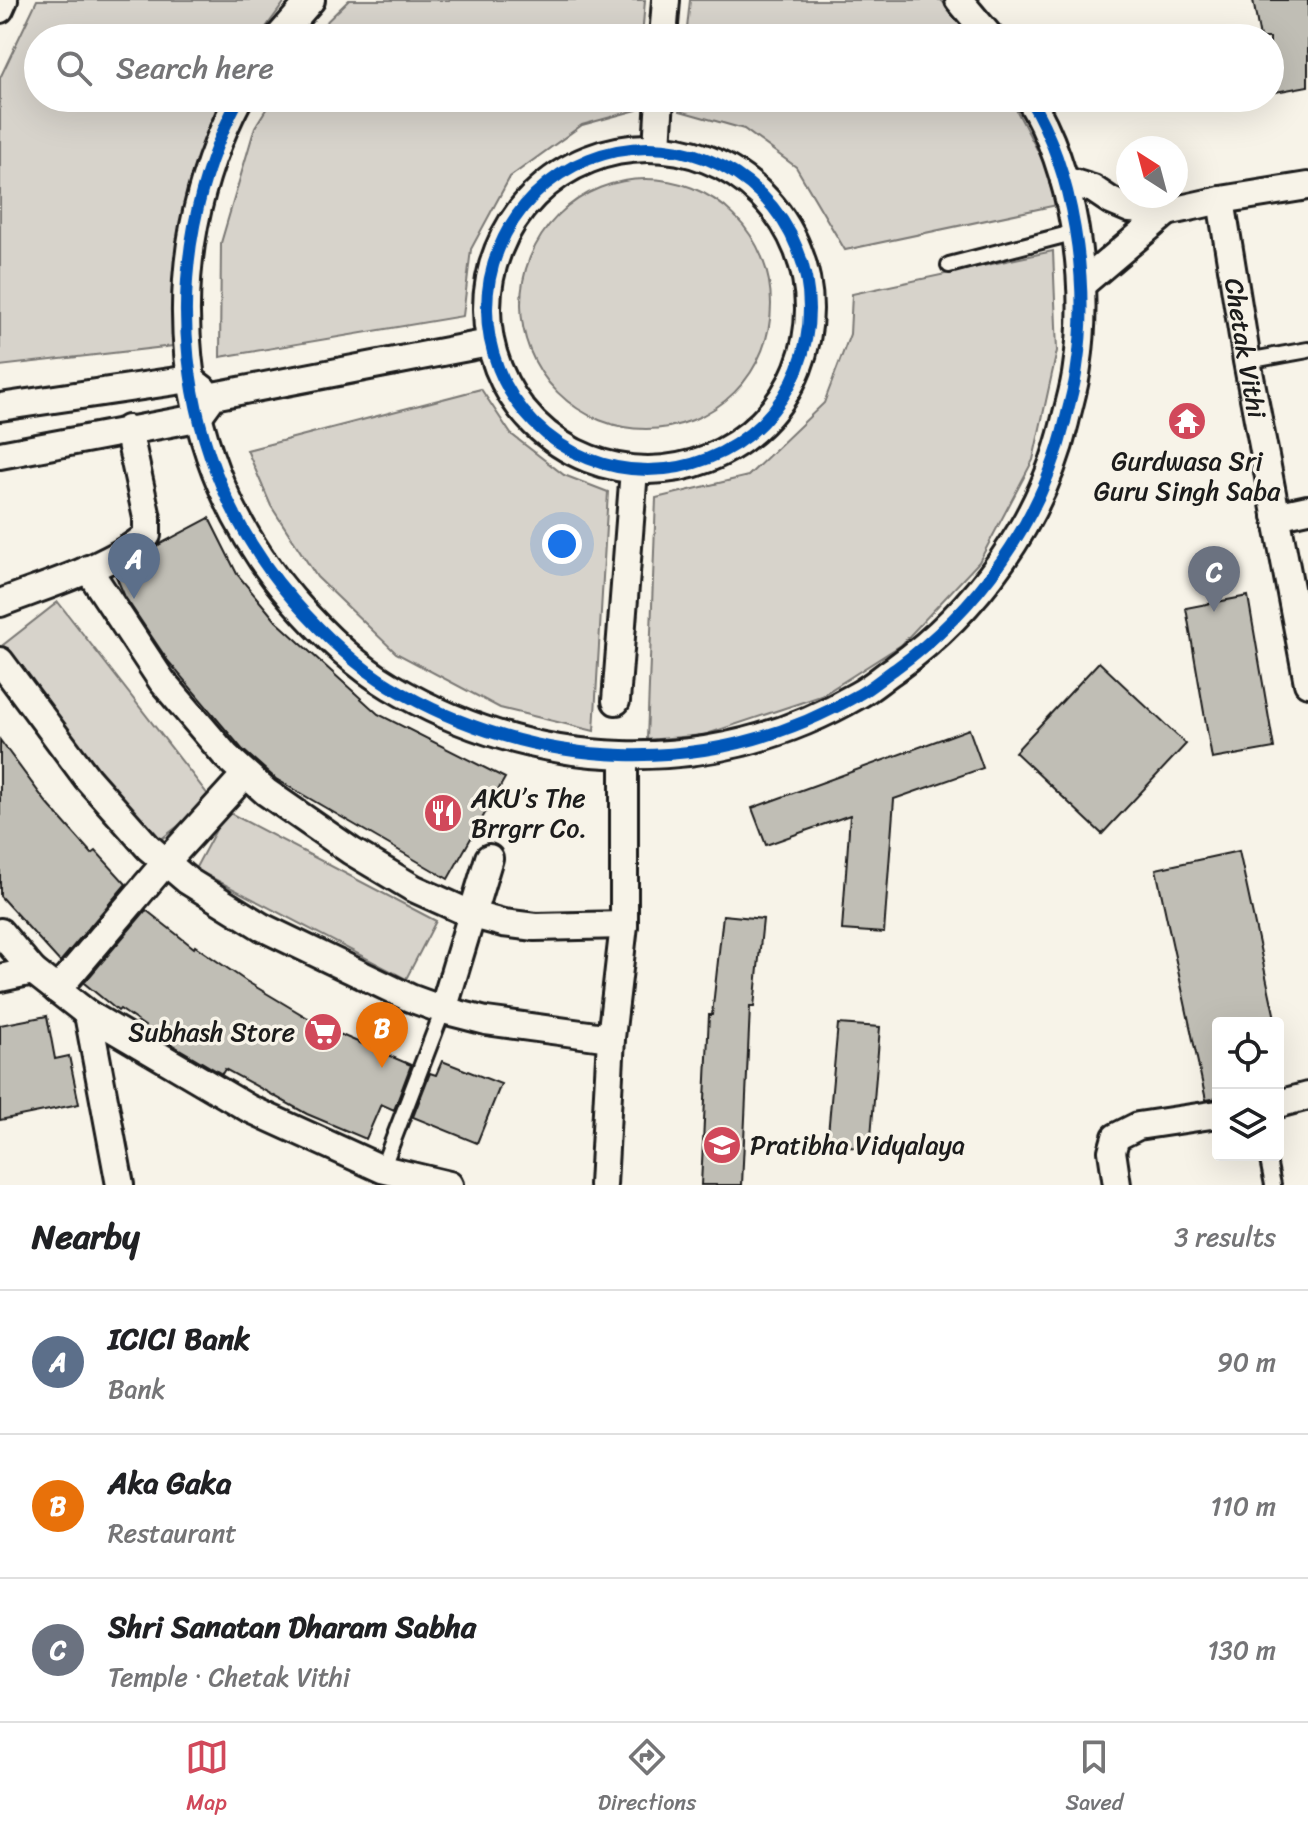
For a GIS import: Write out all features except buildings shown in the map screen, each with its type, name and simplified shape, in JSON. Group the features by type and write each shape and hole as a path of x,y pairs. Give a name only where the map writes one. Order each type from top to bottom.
{"street":[{"path":"0,9 4,0"},
{"path":"290,24 311,0"},
{"path":"664,24 666,0"},
{"path":"959,0 979,24"},
{"path":"232,112 201,190 188,252 184,315 197,418 225,496 266,569 321,632 386,684 460,723 540,747 624,757 705,750 784,730 858,695 925,647 982,589 1027,521 1059,446 1078,366 1081,285 1076,232 1064,180 1035,112"},
{"path":"657,147 659,112"},
{"path":"657,147 685,151 712,160 760,191 779,213 804,264 810,320 805,348 782,400 753,431 717,455 691,464 662,470 634,470 600,464 579,455 540,431 517,405 500,376 489,343 486,310 489,278 499,246 514,217 536,192 563,172 592,157 624,149 657,147"},
{"path":"1064,180 1093,189 1130,209 1167,212 1308,186"},
{"name":"Chetak Vithi","path":"1221,200 1247,361 1305,651 1308,683"},
{"path":"1081,285 1167,212"},
{"path":"0,455 197,418 213,396 489,343"},
{"path":"0,407 190,379 213,396"},
{"path":"0,603 88,569 147,535 147,518 128,429"},
{"path":"616,701 634,470"},
{"path":"1276,516 1308,509"},
{"path":"88,569 162,681 245,775 351,851 413,888 473,915 535,927 624,925"},
{"path":"0,661 87,778 165,863 262,927 410,998 443,1010 486,1021 611,1038"},
{"path":"603,1185 611,1038 624,925 624,757"},
{"path":"57,990 245,775"},
{"path":"443,1010 489,858"},
{"path":"0,932 33,971 88,1014 248,1108 378,1173 449,1185"},
{"path":"0,978 33,971"},
{"path":"88,1014 120,1185"},
{"path":"1284,1102 1308,1096"},
{"path":"1117,1185 1112,1151 1116,1137 1138,1126 1212,1115"}],"lane":[{"path":"949,265 1076,232"},
{"path":"1247,361 1308,350"},
{"path":"378,1173 443,1010"},
{"path":"1268,1161 1273,1185"}],"shaded area":[{"path":"37,0 286,0 268,24 26,24"},
{"path":"349,0 645,0 643,24 324,24"},
{"path":"690,0 941,0 965,24 687,24"},
{"path":"24,27 24,112 215,112 185,214 173,346 0,366 0,78"},
{"path":"264,112 630,112 582,125 510,177 471,249 463,316 220,357 221,243 255,127"},
{"path":"684,112 1017,112 1048,170 1057,205 845,250 796,167 744,129"},
{"path":"634,179 658,179 705,193 735,215 762,256 769,280 769,328 762,352 735,393 694,420 658,429 634,429 587,415 566,401 549,384 535,363 526,340 521,316 521,292 535,245 549,224 566,207 587,193 610,184"},
{"path":"1053,251 1057,351 1033,460 979,562 901,645 821,696 704,735 647,740 656,498 748,476 824,403 850,334 852,294"},
{"path":"481,389 511,434 564,475 608,492 594,731 500,708 396,653 317,577 271,506 247,450"},
{"path":"58,602 212,800 156,843 3,645"},
{"path":"226,811 436,921 406,979 195,869"}],"cycle path":[{"path":"233,112 212,160 194,225 186,291 188,358 200,423 221,486 252,545 315,624 350,658 390,686 445,715 503,736 562,749 622,755 683,753 743,742 801,723 858,695 895,669 953,619 979,591 1023,528 1040,494 1065,422 1081,334 1075,228 1057,159 1037,112"},
{"path":"632,148 664,148 695,154 724,167 750,184 773,207 790,233 803,262 809,309 806,341 797,371 782,399 750,434 724,451 695,464 664,470 632,470 601,464 572,451 546,434 523,411 506,385 493,356 487,325 487,293 493,262 506,233 523,207 546,184 572,167 601,154 632,148"}],"place":[{"name":"Gurdwasa Sri Guru Singh Saba","path":"1187,421"},
{"name":"ICICI Bank","path":"134,599"},
{"name":"Shri Sanatan Dharam Sabha","path":"1214,612"},
{"name":"AKU’s The Brrgrr Co.","path":"443,813"},
{"name":"Subhash Store","path":"323,1032"},
{"name":"Aka Gaka","path":"382,1068"},
{"name":"Pratibha Vidyalaya","path":"722,1145"}]}
